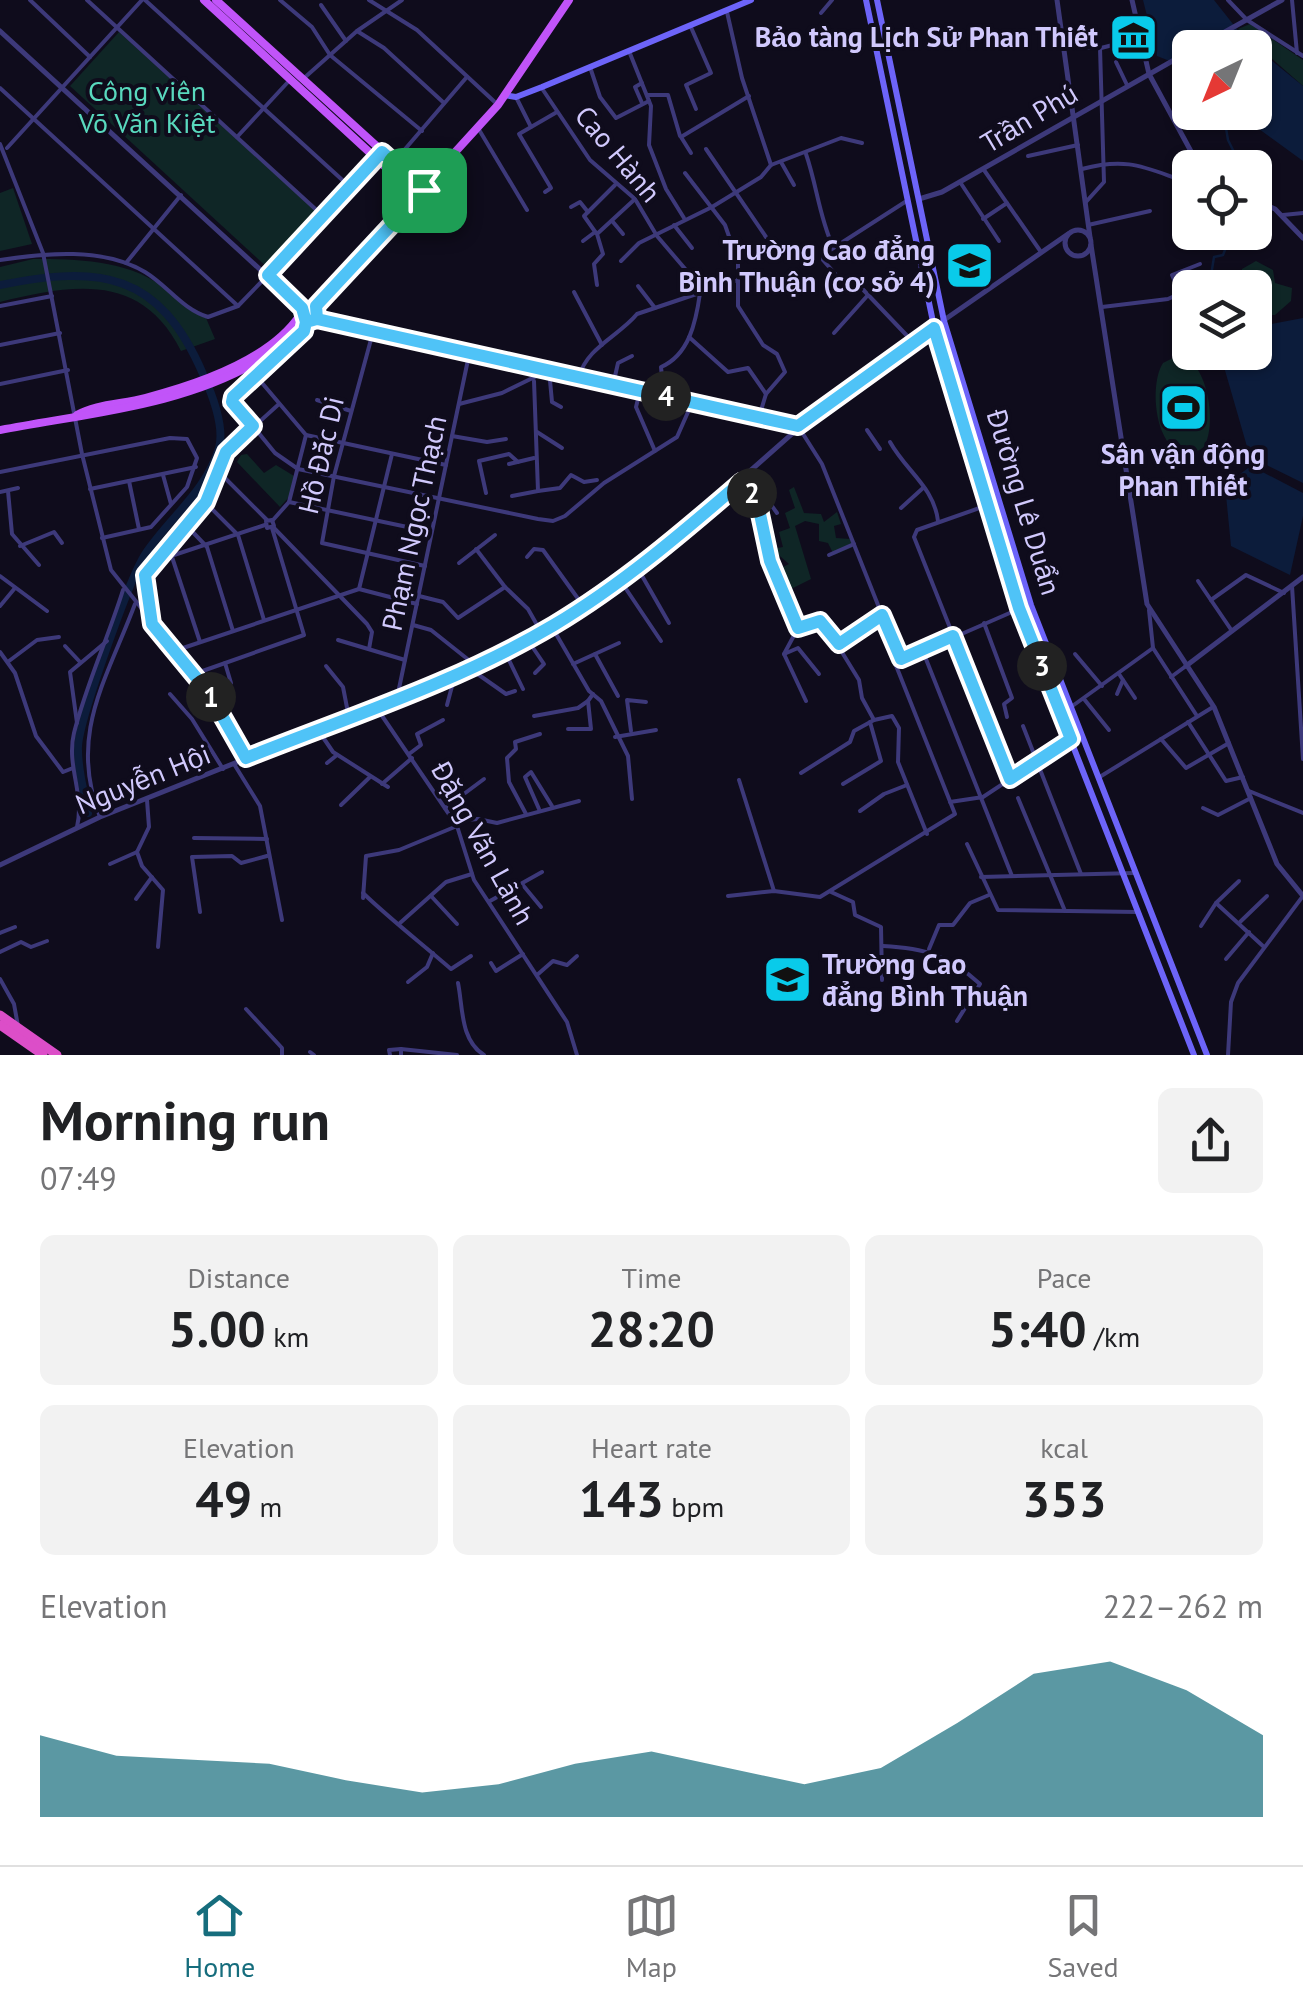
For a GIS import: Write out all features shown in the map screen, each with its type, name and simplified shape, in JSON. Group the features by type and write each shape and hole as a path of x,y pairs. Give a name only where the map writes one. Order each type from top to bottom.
{"highway":[{"path":"0,1015 57,1055"},
{"path":"0,1025 43,1055"}],"main road":[{"path":"204,0 296,77"},
{"path":"216,0 422,193"},
{"path":"504,96 542,87 752,0"},
{"name":"Đường Lê Duẩn","path":"866,0 934,328 1019,608 1194,1055"},
{"name":"Đường Lê Duẩn","path":"878,0 916,200 944,321 1031,605 1206,1055"},
{"path":"0,430 187,387 221,374 258,352 316,306 422,193 498,105 567,3"},
{"path":"905,202 916,200"},
{"path":"303,315 317,319 316,306"},
{"path":"974,462 987,457"},
{"path":"1019,608 1031,605"}],"street":[{"path":"30,0 90,57"},
{"path":"87,0 323,216"},
{"path":"6,149 144,0 350,187"},
{"path":"280,0 312,27 330,55 422,131"},
{"path":"369,0 417,30 498,105"},
{"path":"237,137 296,77 402,0"},
{"path":"556,0 567,3"},
{"path":"821,12 832,0"},
{"path":"1057,0 1153,648 1196,716"},
{"path":"1132,0 1149,74 1190,150"},
{"path":"1228,0 1248,20 1300,55"},
{"path":"1266,0 1266,9"},
{"path":"1248,20 1282,0"},
{"path":"1292,0 1300,55"},
{"path":"321,5 346,41"},
{"path":"726,10 772,166"},
{"name":"Trần Phú","path":"1229,30 1248,20"},
{"path":"690,26 711,73 686,84 696,110"},
{"path":"0,30 268,275 303,315 304,331 232,402 282,460 298,469 553,521 680,434 692,402"},
{"path":"357,31 384,48 444,103"},
{"path":"1082,48 1100,48 1140,38"},
{"path":"1085,203 1103,186 1100,48"},
{"path":"628,51 648,98 649,145 666,189 684,218"},
{"name":"Trần Phú","path":"916,200 960,182 1172,60"},
{"path":"1116,62 1126,84"},
{"path":"590,67 600,96 616,118"},
{"path":"391,165 467,76"},
{"path":"642,83 635,87 642,103"},
{"name":"Cao Hành","path":"542,87 615,186 635,199 657,236 702,292"},
{"path":"0,88 238,306"},
{"path":"611,126 616,118 648,98 668,95 681,137 691,153"},
{"path":"516,96 530,127"},
{"path":"681,137 749,96"},
{"path":"545,192 551,188 519,136 557,112"},
{"path":"478,128 527,210"},
{"path":"621,262 639,243 712,207 772,166 842,138 862,143"},
{"path":"0,144 6,149 43,253 78,415 82,454 111,570 122,590 194,674 246,758"},
{"path":"1028,156 1078,145"},
{"path":"706,149 766,236"},
{"path":"806,154 820,194 820,217 833,247"},
{"path":"0,260 43,253 126,263 146,272 196,314 216,317 238,306 379,155"},
{"path":"781,162 794,185"},
{"path":"1082,170 1102,164 1145,165 1172,176"},
{"path":"983,169 1041,252"},
{"path":"685,172 712,207 737,256 738,306 763,345 777,354 786,372 766,394 759,417"},
{"path":"960,182 999,241"},
{"path":"597,285 594,264 603,254 596,234 584,218 615,186"},
{"path":"126,263 182,195"},
{"path":"583,241 613,222 617,212 635,199"},
{"path":"572,207 580,202 588,212"},
{"path":"844,284 823,260 833,247 905,202"},
{"path":"983,218 1007,203"},
{"path":"1272,210 1303,238"},
{"path":"1088,225 1150,212"},
{"path":"1072,254 1071,232 1086,214"},
{"path":"1282,216 1303,214"},
{"path":"613,222 624,234"},
{"path":"674,224 692,248"},
{"path":"1071,232 1090,241"},
{"name":"Nguyễn Hội","path":"0,865 100,817 454,675 552,627 637,567 741,482 798,426 1071,232"},
{"path":"1072,254 1087,252 1090,241"},
{"path":"1050,246 1094,263"},
{"path":"1185,270 1200,264"},
{"path":"852,278 914,342"},
{"path":"579,377 585,358 637,314 736,281"},
{"path":"638,286 655,308"},
{"path":"574,292 602,346"},
{"path":"664,396 662,366 678,358 696,321 702,292"},
{"path":"834,333 868,295"},
{"path":"0,306 52,296"},
{"path":"1102,307 1172,296"},
{"path":"317,319 798,426 822,464 901,659"},
{"name":"Hồ Đắc Di","path":"373,332 334,476 322,542 425,566"},
{"path":"0,345 60,333"},
{"path":"688,336 728,372 748,368 766,394"},
{"name":"Phạm Ngọc Thạch","path":"397,698 470,355"},
{"path":"613,385 619,361 632,356"},
{"path":"0,384 68,370"},
{"path":"459,404 534,381 549,370"},
{"path":"549,370 552,400 561,407"},
{"path":"257,376 306,435 446,465"},
{"path":"534,381 538,491"},
{"path":"640,391 636,407 656,453"},
{"path":"317,400 351,411"},
{"path":"152,624 144,582 152,562 206,502 226,452 279,404"},
{"path":"868,430 880,449"},
{"path":"536,432 562,448"},
{"path":"152,562 270,524 289,502 306,435"},
{"path":"452,436 487,442 506,439"},
{"path":"0,472 181,437 197,452 196,467 187,487 151,527 102,538"},
{"path":"890,442 902,465 935,500 938,523"},
{"path":"359,589 392,454"},
{"path":"486,492 479,462 509,454 518,462"},
{"path":"509,464 534,458"},
{"path":"90,488 196,467"},
{"path":"219,472 370,628 369,650"},
{"path":"750,474 777,513"},
{"path":"163,475 171,504"},
{"path":"512,496 557,490 571,475 584,482 597,480"},
{"path":"129,481 139,529"},
{"path":"741,482 757,500 770,561 798,628"},
{"path":"901,508 925,487"},
{"path":"0,492 18,488"},
{"path":"8,491 11,530 39,565"},
{"path":"206,502 238,536 265,620"},
{"path":"289,502 432,532"},
{"path":"988,505 917,530 914,537 1010,779"},
{"path":"194,674 302,638 305,632 270,524"},
{"path":"186,525 207,547 233,631"},
{"path":"20,546 54,532 62,543"},
{"path":"460,562 495,535"},
{"path":"276,543 285,539"},
{"path":"829,555 854,544"},
{"path":"476,549 528,608 541,632"},
{"path":"527,557 534,549 543,550 584,607"},
{"path":"172,556 200,642"},
{"path":"637,567 670,623"},
{"path":"1211,600 1246,575 1284,592"},
{"path":"0,576 46,610"},
{"path":"1171,677 1303,577"},
{"path":"620,580 661,641"},
{"path":"1198,581 1232,632"},
{"path":"1292,586 1303,759"},
{"path":"419,596 443,602 458,618 506,587"},
{"path":"0,606 16,588"},
{"path":"173,651 359,589 417,604"},
{"path":"77,723 122,590"},
{"path":"100,817 86,774 86,735 135,604"},
{"path":"728,896 774,891 810,898 831,892 955,814 895,665 1019,608"},
{"path":"1149,608 1214,707 1279,867 1303,896 1234,991 1228,1055"},
{"path":"839,644 882,615"},
{"path":"784,654 798,628 820,621 839,644 872,721 881,761 844,784"},
{"path":"866,633 886,623"},
{"path":"984,623 1012,698 1004,704 1007,717"},
{"path":"412,625 431,630 506,694 514,692"},
{"path":"552,627 600,701 628,756 632,799"},
{"path":"1295,638 1303,636"},
{"path":"9,662 39,639 60,637"},
{"path":"528,639 544,664 535,673"},
{"path":"338,640 405,660"},
{"path":"77,827 82,800 73,768 77,723 69,676 107,641"},
{"path":"573,664 618,643"},
{"path":"65,646 80,662"},
{"path":"784,654 798,648 820,674"},
{"path":"1070,707 1153,648"},
{"path":"922,650 1012,876"},
{"path":"0,652 9,662 36,736 63,772 73,768"},
{"path":"504,652 523,689"},
{"path":"595,654 618,696"},
{"path":"784,654 806,701"},
{"path":"1075,654 1102,686"},
{"path":"225,663 231,683"},
{"path":"326,666 343,688 348,718"},
{"path":"1118,674 1135,698"},
{"path":"447,705 454,675"},
{"path":"1118,694 1123,680"},
{"path":"170,694 192,719 223,769"},
{"path":"534,716 578,708 592,694"},
{"path":"1084,699 1109,730"},
{"path":"631,731 628,700 646,702"},
{"path":"568,729 591,729 588,701"},
{"name":"Đặng Văn Lãnh","path":"376,706 455,824 472,874 573,1034 577,1055"},
{"path":"1098,778 1214,707"},
{"path":"800,773 850,742 854,732 872,721 892,716 898,724 896,753 928,834"},
{"path":"318,730 337,755 385,786 421,744 417,734 443,720"},
{"path":"1188,722 1228,783 1243,776"},
{"path":"1023,726 1081,874"},
{"path":"615,736 656,730"},
{"path":"950,802 983,796 1080,733"},
{"path":"526,814 510,782 507,758 516,749 514,742 540,734"},
{"path":"1161,739 1186,768 1229,744"},
{"path":"327,763 337,755"},
{"path":"234,764 256,798 282,920"},
{"path":"539,809 526,780 529,773 534,774 552,806"},
{"path":"341,805 370,777"},
{"path":"445,808 484,779"},
{"path":"739,780 774,891"},
{"path":"860,811 907,784"},
{"path":"1203,808 1218,815 1250,794"},
{"path":"1250,794 1303,813"},
{"path":"1018,798 1046,875 1066,912"},
{"path":"110,864 137,852 149,827 147,800"},
{"path":"471,956 451,968 400,923 376,910 363,895 366,856 400,850 455,824 478,819 497,823 580,801"},
{"path":"194,838 266,840"},
{"path":"967,844 989,896 1002,912 1138,912"},
{"path":"137,852 164,895 158,947"},
{"path":"200,912 192,856 232,856 241,863 267,856"},
{"path":"490,902 542,872"},
{"path":"980,878 1135,872"},
{"path":"400,923 446,882 472,874"},
{"path":"136,899 152,877"},
{"path":"1201,926 1216,903 1239,882"},
{"path":"522,884 541,908"},
{"path":"831,892 853,902 857,916 880,925 882,980"},
{"path":"431,896 457,924"},
{"path":"929,949 939,925 952,926 970,903 989,896"},
{"path":"1240,922 1267,896"},
{"path":"1216,903 1264,947"},
{"path":"0,932 15,928"},
{"path":"1226,959 1249,932"},
{"path":"0,952 21,942 32,947 47,941"},
{"path":"883,946 929,949 958,964 980,986 957,1021"},
{"path":"408,982 427,966 432,953"},
{"path":"491,963 496,970 523,954"},
{"path":"536,975 553,961 568,965 577,956"},
{"path":"0,979 14,1004 19,1030"},
{"path":"458,983 461,1017 477,1051 484,1055"},
{"path":"246,1009 282,1048 282,1055"},
{"path":"390,1055 389,1050 457,1055"},
{"path":"470,1055 477,1051"}],"green space":[{"path":"1250,24 1259,30 1239,30"},
{"name":"Công viên Võ Văn Kiệt","path":"119,32 320,215 270,270 70,86"},
{"path":"1272,39 1303,60 1303,86 1272,59"},
{"path":"13,188 32,244 0,251 0,193"},
{"path":"33,259 100,263 148,277 206,318 215,339 181,351 165,325 146,307 102,290 53,291 0,302 0,267"},
{"path":"1256,261 1273,270 1275,283 1292,288 1291,301 1272,315 1272,270 1242,269"},
{"name":"Sân vận động Phan Thiết","path":"1172,358 1172,370 1198,370 1203,381 1210,425 1203,448 1188,453 1175,449 1166,439 1156,408 1158,375 1163,363"},
{"path":"247,454 264,473 276,465 294,476 289,497 280,507 237,462"},
{"path":"794,487 804,513 821,514 824,522 837,512 841,524 834,526 836,538 850,539 853,547 834,555 828,543 819,541 819,524 805,521 795,526 811,579 793,588 781,583 777,570 789,564 772,549 783,547 779,532 790,528 785,513 795,508 789,490"}],"water":[{"path":"1143,0 1214,0 1238,30 1172,30 1172,62 1157,56"},
{"path":"1272,61 1303,86 1303,161 1260,130 1272,130"},
{"path":"1303,318 1303,483 1250,457 1225,370 1272,370 1272,324"},
{"path":"1251,466 1303,493 1303,516 1290,575 1231,546 1225,485"}],"waterway":[{"path":"1226,130 1233,150"},
{"path":"1212,270 1214,257 1223,255 1225,250"},
{"path":"0,285 68,276 97,277 146,296 167,314 186,340 207,382 219,420 219,448 213,464 197,491 146,553 96,679 78,746 88,813"}],"place":[{"name":"Bảo tàng Lịch Sử Phan Thiết","path":"1133,37"},
{"name":"Trường Cao đẳng Bình Thuận (cơ sở 4)","path":"970,266"},
{"name":"Sân vận động Phan Thiết","path":"1183,407"},
{"name":"Trường Cao đẳng Bình Thuận","path":"787,980"}],"route":[{"path":"424,190 316,306 317,319 306,322 304,331 233,397 232,402 253,426 226,452 206,502 145,575 152,624 209,693 246,758 454,675 552,627 665,546 741,482 757,500 773,571 798,628 820,621 839,644 860,626 882,615 901,659 953,636 1010,779 1071,739 1019,608 934,328 798,426 317,319 311,322 306,322 300,315 302,308 268,275 382,152 424,190"}]}
